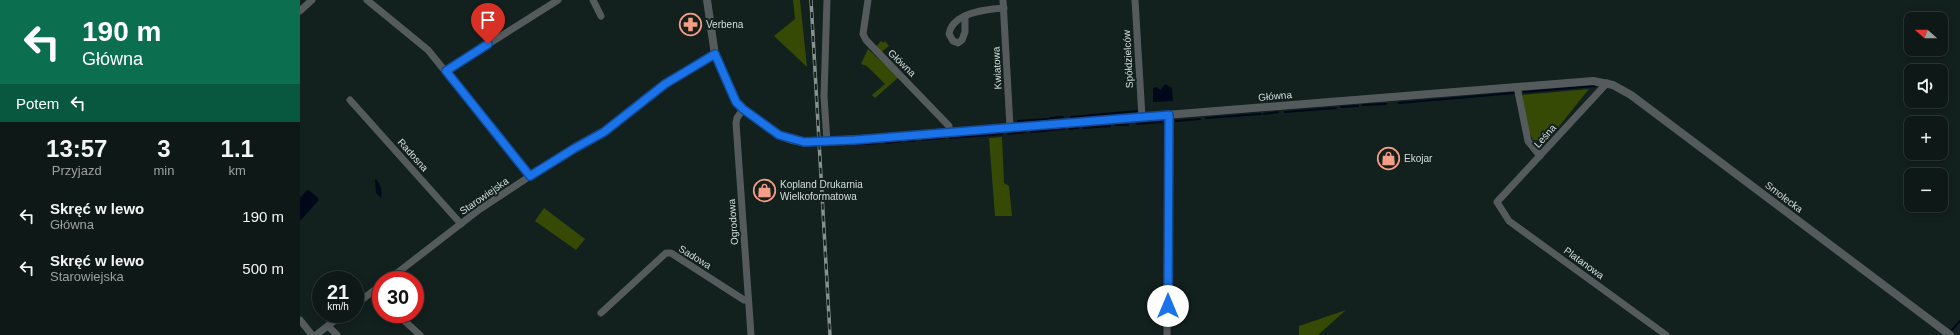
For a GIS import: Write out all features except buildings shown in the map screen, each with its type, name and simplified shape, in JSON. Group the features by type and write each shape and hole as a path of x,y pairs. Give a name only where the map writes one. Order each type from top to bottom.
{"street":[{"path":"300,11 312,0"},
{"path":"367,0 413,36 428,50 530,176"},
{"path":"446,71 558,0"},
{"path":"593,0 601,16"},
{"name":"Główna","path":"707,0 715,54 732,95 743,109 785,138 804,142 827,142 1517,87 1604,82"},
{"path":"827,0 824,96 827,142"},
{"name":"Główna","path":"868,0 863,34 866,40 949,126 950,132"},
{"name":"Kwiatowa","path":"1003,0 1010,127"},
{"name":"Spółdzielców","path":"1135,0 1142,117"},
{"path":"965,18 971,13 979,10 1004,8"},
{"name":"Starowiejska","path":"400,271 461,224 530,176 562,155 604,132 665,84 715,54"},
{"name":"Leśna","path":"1497,202 1540,156 1604,82"},
{"name":"Smolecka","path":"1604,82 1631,95 1948,334"},
{"path":"1517,87 1528,141 1540,156"},
{"name":"Radosna","path":"350,100 461,224"},
{"name":"Ogrodowa","path":"743,109 737,118 736,123 751,335"},
{"path":"1167,335 1169,115"},
{"name":"Platanowa","path":"1497,202 1509,221 1666,335"},
{"name":"Sadowa","path":"601,313 666,253 671,253 744,300 748,300"},
{"path":"300,320 312,335"},
{"path":"316,335 332,323"},
{"path":"407,323 420,335"},
{"path":"328,326 337,335"}],"green space":[{"path":"793,0 800,0 807,67 774,36 795,19"},
{"path":"881,41 883,43 885,41 889,46 880,53 875,48"},
{"path":"868,49 899,77 875,98 872,95 885,84 867,66 861,64"},
{"path":"1589,89 1557,129 1544,141 1533,140 1529,131 1521,95"},
{"path":"1002,137 1004,183 1009,186 1012,216 995,216 989,138"},
{"path":"544,208 585,239 576,250 535,221"},
{"path":"1346,310 1318,335 1299,335 1299,326"}],"water":[{"path":"1165,84 1172,88 1173,101 1153,102 1153,88 1156,87 1161,90"},
{"path":"375,179 381,188 381,198 376,193"},
{"path":"307,190 318,198 318,201 300,221 300,198"}],"waterway":[{"path":"1524,92 1595,86"},
{"path":"1399,103 1514,93"},
{"path":"1363,105 1386,104"},
{"path":"1341,107 1358,106"},
{"path":"1285,112 1336,108"},
{"path":"1071,117 1137,111"},
{"path":"1264,114 1278,112"},
{"path":"1206,118 1261,114"},
{"path":"1050,118 1063,117"},
{"path":"1018,121 1048,119"},
{"path":"1176,121 1200,119"},
{"path":"1137,124 1161,122"},
{"path":"1116,125 1128,125"},
{"path":"1084,128 1110,126"},
{"path":"1070,129 1078,128"},
{"path":"1031,132 1064,129"},
{"path":"1008,134 1025,132"},
{"path":"950,138 1002,134"},
{"path":"922,140 944,138"},
{"path":"886,143 902,141"},
{"path":"908,141 914,141"},
{"path":"846,145 879,143"},
{"path":"1950,332 1960,321"}],"railway":[{"path":"811,0 830,335"}],"place":[{"name":"Verbena","path":"691,24"},
{"name":"Ekojar","path":"1388,158"},
{"name":"Kopland Drukarnia Wielkoformatowa","path":"764,190"}],"route":[{"path":"488,44 446,71 488,126 530,176 556,159 604,132 665,84 715,54 716,60 732,95 743,109 779,135 792,140 804,142 855,140 1169,115 1168,306"}]}
